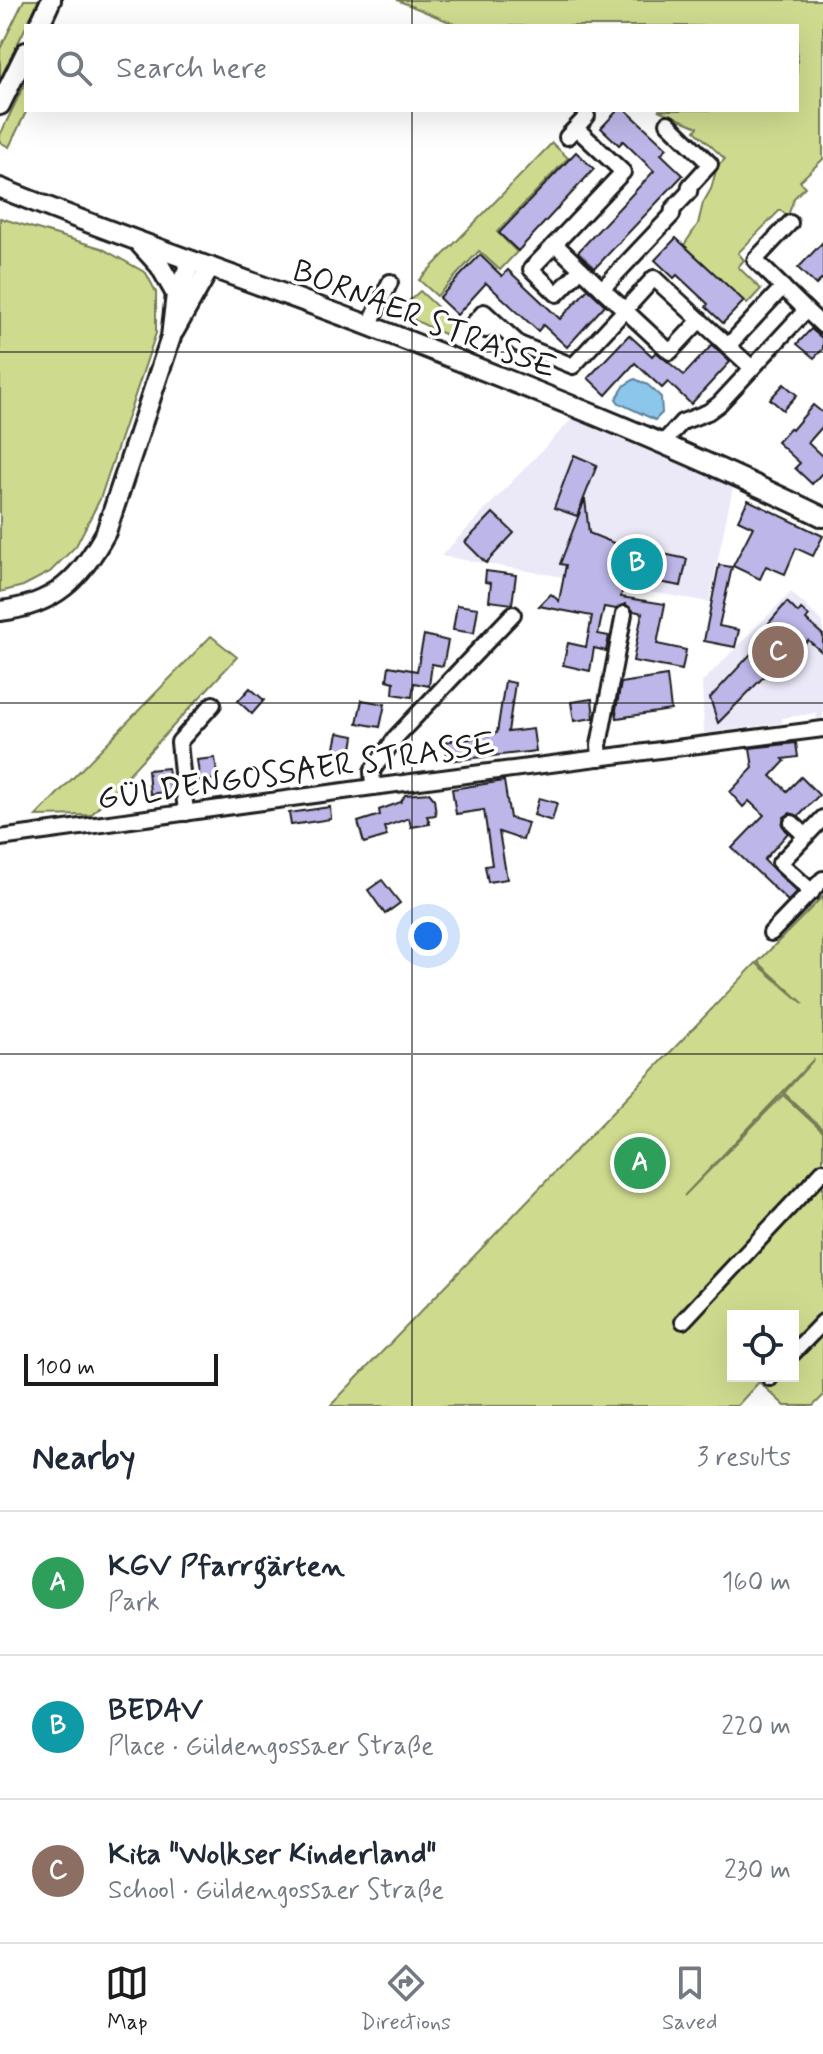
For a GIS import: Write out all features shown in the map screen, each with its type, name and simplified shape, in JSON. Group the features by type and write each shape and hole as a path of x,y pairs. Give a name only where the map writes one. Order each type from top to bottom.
{"main road":[{"path":"40,24 51,0"},
{"path":"0,105 24,56"},
{"name":"BORNAER STRASSE","path":"0,188 369,326 662,444 823,517"},
{"path":"138,242 160,266 176,294"},
{"path":"171,337 176,294 192,261"},
{"path":"0,611 42,602 66,586 91,559 106,532 171,337 210,267"}],"street":[{"path":"581,269 557,294 531,269 623,172 572,132 587,116"},
{"path":"602,289 672,215 690,186 710,164 668,123"},
{"path":"790,223 755,260 823,326"},
{"path":"555,244 670,352 700,320"},
{"path":"496,323 519,344 573,366 654,278 752,368"},
{"path":"369,326 390,282"},
{"path":"728,346 783,287"},
{"path":"662,444 682,422 719,404 806,310"},
{"path":"373,787 372,771 396,737 513,614"},
{"path":"600,758 599,745 624,614"},
{"path":"186,813 179,742 213,704"},
{"name":"GÜLDENGOSSAER STRASSE","path":"0,838 823,729"},
{"path":"812,892 780,863 823,818"},
{"path":"792,823 806,836"},
{"path":"771,933 823,879"},
{"path":"683,1321 823,1171"},
{"path":"799,1347 823,1322"}],"shaded area":[{"path":"572,419 733,487 709,602 441,556"},
{"path":"791,592 823,622 823,718 817,719 816,713 782,718 782,723 704,733 702,682"}],"green space":[{"path":"24,0 39,0 27,24 24,24 24,31 0,80 0,49"},
{"path":"397,0 823,0 823,159 800,181 805,187 794,198 788,216 780,210 738,253 744,260 738,267 761,289 747,304 684,245 698,224 717,167 725,159 695,131 698,127 663,112 799,112 799,24 454,24"},
{"path":"24,85 26,112 9,147 0,142 0,135"},
{"path":"552,143 568,158 497,232 517,252 500,270 479,251 437,296 419,280"},
{"path":"0,218 101,248 146,273 156,292 156,333 100,499 76,546 50,572 23,586 0,592"},
{"path":"420,291 457,325 448,336 399,310"},
{"path":"211,636 237,657 91,815 36,816"},
{"path":"823,896 823,1130 784,1093 814,1059 684,1196 783,1095 823,1132 823,1396 813,1406 785,1406 759,1382 737,1406 330,1406 756,963 804,1004 758,962"}],"water":[{"path":"635,379 648,385 661,397 662,413 655,420 616,399 625,385"}],"building":[{"path":"616,112 628,112 667,148 661,154 683,175 595,268 578,252 654,171 623,141 619,145 601,128"},
{"path":"576,152 594,169 518,251 499,233"},
{"path":"676,238 744,301 723,323 677,275 674,278 655,260"},
{"path":"823,242 823,278 816,285 798,268"},
{"path":"480,255 502,276 508,270 560,319 588,289 605,305 567,347 543,325 538,331 486,283 457,315 439,298"},
{"path":"811,329 823,339 823,349 814,358 797,344"},
{"path":"629,335 652,356 656,352 684,375 712,345 730,362 691,404 668,382 662,388 635,363 606,395 588,378"},
{"path":"784,384 797,395 783,410 770,399"},
{"path":"813,405 823,413 823,426 808,443 823,457 823,472 812,484 795,468 800,463 777,442"},
{"path":"574,455 597,465 577,516 554,508"},
{"path":"585,499 589,533 616,544 687,559 681,586 625,576 621,597 665,604 657,644 686,650 682,670 633,661 642,613 625,604 616,609 604,607 598,634 609,636 606,651 594,648 590,671 563,665 568,643 586,647 592,616 539,606 551,594 559,601 566,565 560,564"},
{"path":"748,500 823,536 813,556 796,548 785,574 766,566 760,579 733,566 753,527 738,520"},
{"path":"493,513 514,533 486,563 465,542"},
{"path":"719,565 732,567 719,626 739,630 735,647 704,641"},
{"path":"486,571 516,575 512,604 489,601 491,583 485,582"},
{"path":"787,602 798,613 801,609 809,616 806,620 823,635 823,653 808,640 803,645 799,641 718,723 710,698 775,628 769,623"},
{"path":"457,605 478,608 474,633 453,630"},
{"path":"424,635 448,641 443,666 432,664 429,686 414,683 412,697 393,694 394,682 387,680 389,666 417,671"},
{"path":"667,676 671,710 617,718 621,683"},
{"path":"505,681 515,683 508,732 533,729 536,751 448,761 445,742 452,741 452,738 463,737 464,740 497,733"},
{"path":"250,688 264,700 252,714 238,701"},
{"path":"592,699 594,718 574,721 571,702"},
{"path":"362,700 385,704 380,727 357,723"},
{"path":"338,733 354,736 350,761 333,758"},
{"path":"796,743 798,757 783,759 785,761 771,776 787,791 801,777 819,795 799,816 790,813 784,817 782,825 788,833 764,860 797,892 788,901 732,848 764,815 749,801 743,807 730,792 753,768 750,748"},
{"path":"215,758 218,779 200,781 197,760"},
{"path":"168,768 171,791 150,794 148,770"},
{"path":"504,781 510,818 528,823 523,840 499,832 507,879 488,882 485,866 492,865 484,810 456,814 452,789"},
{"path":"429,793 434,799 436,815 427,816 430,824 411,827 409,818 384,827 387,836 364,843 358,822 380,815 379,810 401,802 405,795"},
{"path":"539,798 557,803 552,821 534,815"},
{"path":"330,807 331,819 291,825 289,813"},
{"path":"382,880 400,903 385,914 368,890"}],"place":[{"name":"BEDAV","path":"637,564"},
{"name":"Kita \"Wolkser Kinderland\"","path":"778,652"},
{"name":"KGV Pfarrgärten","path":"640,1163"}]}
